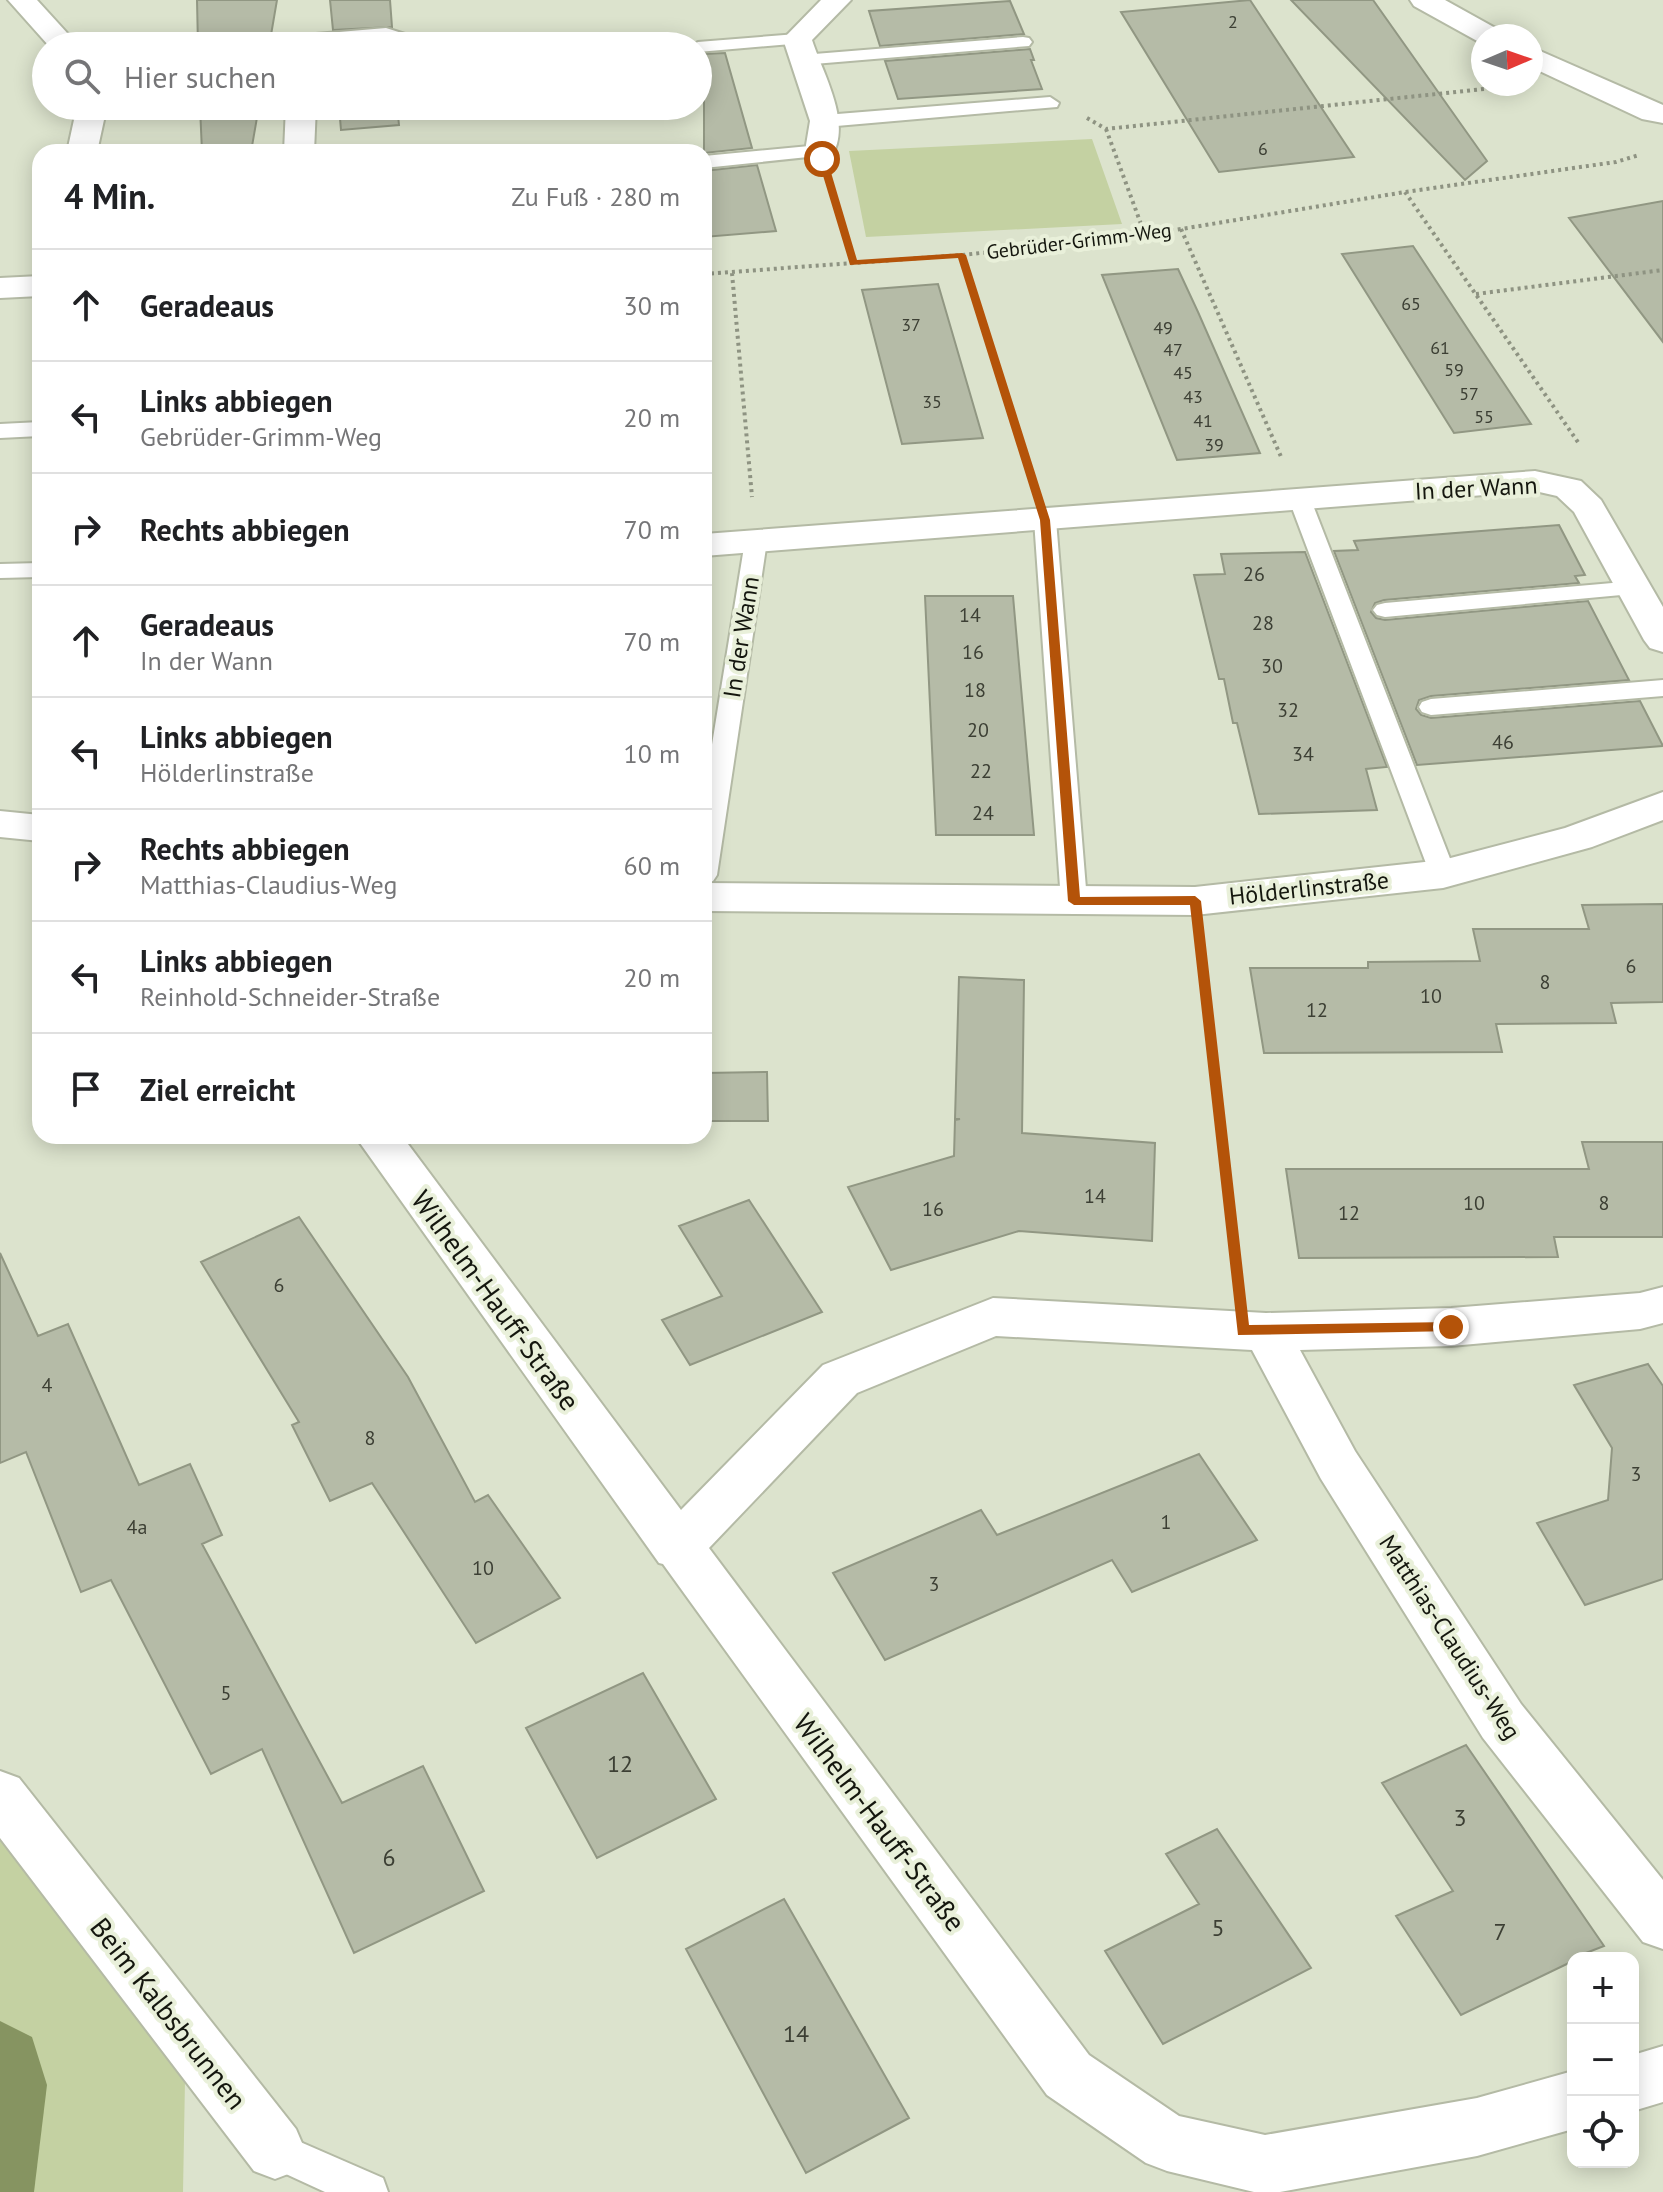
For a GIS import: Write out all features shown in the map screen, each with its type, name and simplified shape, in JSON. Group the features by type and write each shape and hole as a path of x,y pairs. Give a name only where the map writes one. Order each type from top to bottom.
{"street":[{"path":"22,0 52,32"},
{"path":"820,151 825,121 800,50 837,0"},
{"path":"1424,0 1471,26"},
{"path":"1543,62 1652,113 1663,114"},
{"path":"84,144 89,120"},
{"path":"300,144 302,120"},
{"path":"0,288 32,286"},
{"name":"In der Wann","path":"712,544 1535,481 1569,488 1589,507 1663,640"},
{"name":"Hölderlinstraße","path":"712,897 1195,901 1443,874 1578,838 1663,805"},
{"path":"0,824 32,827"},
{"name":"Wilhelm-Hauff-Straße","path":"383,1144 677,1548 1068,2075 1167,2142 1265,2165 1477,2127 1567,2102"},
{"path":"677,1548 840,1379 993,1317 1254,1331 1451,1327 1640,1311 1663,1305"},
{"name":"Matthias-Claudius-Weg","path":"1254,1331 1502,1721 1663,1923"},
{"name":"Beim Kalbsbrunnen","path":"0,1795 275,2150"},
{"path":"1639,2081 1663,2074"}],"lane":[{"path":"712,47 800,50 1023,42"},
{"path":"825,121 1050,103"},
{"path":"712,161 820,151"},
{"path":"0,431 32,429"},
{"path":"1300,500 1443,874"},
{"path":"1045,520 1074,901"},
{"name":"In der Wann","path":"712,824 756,541"},
{"path":"0,571 32,570"},
{"path":"1385,610 1635,588"},
{"path":"1431,707 1663,688"},
{"name":"Beim Kalbsbrunnen","path":"275,2150 369,2192"}],"path":[{"path":"1145,235 1106,129 1581,79"},
{"name":"Gebrüder-Grimm-Weg","path":"712,274 962,255 1145,235 1405,192 1616,162 1651,150"},
{"path":"820,151 854,263"},
{"path":"1405,192 1589,459 1569,488"},
{"path":"1181,229 1300,500"},
{"path":"962,255 1045,520"},
{"path":"1476,294 1663,270"},
{"path":"732,273 756,541"},
{"path":"1195,901 1254,1331"}],"shaded area":[{"path":"1092,139 1122,224 866,237 849,151"},
{"path":"0,1835 185,2080 183,2192 0,2192"},
{"path":"0,2021 32,2037 47,2085 34,2192 0,2192"}],"building":[{"path":"197,0 277,0 272,32 198,32"},
{"path":"330,0 390,0 392,27 333,30"},
{"path":"1250,0 1354,157 1219,172 1121,12"},
{"path":"1291,0 1373,0 1487,161 1465,180"},
{"path":"1010,1 1024,34 880,46 869,11"},
{"path":"1030,49 1042,89 898,99 885,61"},
{"path":"725,53 752,148 712,152 712,144 704,144 704,120 712,120 712,54"},
{"path":"201,120 257,120 252,144 202,144"},
{"path":"340,120 398,120 399,125 341,130"},
{"path":"757,165 776,231 712,236 712,170"},
{"path":"1663,201 1663,342 1569,218"},
{"path":"1413,246 1531,424 1454,433 1342,254"},
{"path":"1178,269 1260,453 1177,460 1102,275"},
{"path":"938,284 983,438 902,444 862,290"},
{"path":"1559,525 1585,575 1575,576 1579,583 1384,600 1375,603 1371,612 1376,618 1385,620 1588,601 1629,680 1431,696 1419,700 1416,709 1421,715 1431,718 1640,701 1663,746 1417,765 1334,551 1358,550 1354,541"},
{"path":"1305,552 1387,767 1366,769 1377,810 1259,814 1224,679 1219,679 1194,575 1225,574 1221,554"},
{"path":"925,596 1013,596 1034,835 936,835"},
{"path":"1663,904 1663,1002 1611,1003 1616,1023 1496,1024 1502,1052 1264,1053 1250,968 1368,968 1368,962 1480,961 1473,929 1589,929 1582,905"},
{"path":"959,977 1024,980 1022,1133 1155,1143 1152,1241 1019,1231 891,1270 848,1187 954,1156 955,1120 960,1119 955,1119"},
{"path":"767,1072 768,1121 712,1121 712,1073"},
{"path":"1582,1142 1663,1142 1663,1237 1554,1237 1558,1257 1299,1258 1286,1169 1589,1169"},
{"path":"749,1200 822,1312 690,1365 662,1320 722,1296 679,1226"},
{"path":"299,1217 408,1377 475,1502 488,1495 560,1598 476,1643 372,1483 330,1501 292,1425 299,1422 201,1262"},
{"path":"0,1253 38,1336 68,1324 139,1485 190,1464 222,1535 202,1544 342,1803 423,1766 484,1891 354,1953 262,1749 211,1774 111,1580 81,1592 26,1452 0,1463"},
{"path":"1648,1364 1663,1386 1663,1579 1585,1605 1537,1523 1608,1500 1612,1448 1574,1385"},
{"path":"1199,1454 1257,1540 1132,1592 1112,1560 885,1660 833,1573 981,1510 997,1535"},
{"path":"643,1673 716,1799 597,1858 526,1728"},
{"path":"1466,1745 1604,1946 1588,1952 1567,1952 1567,1964 1461,2015 1396,1916 1453,1891 1382,1783"},
{"path":"1217,1829 1311,1968 1163,2044 1105,1951 1199,1904 1166,1854"},
{"path":"784,1899 909,2118 806,2173 686,1949"}],"route":[{"path":"822,159 854,263 962,255 1045,520 1074,901 1195,901 1243,1331 1451,1327"}]}
